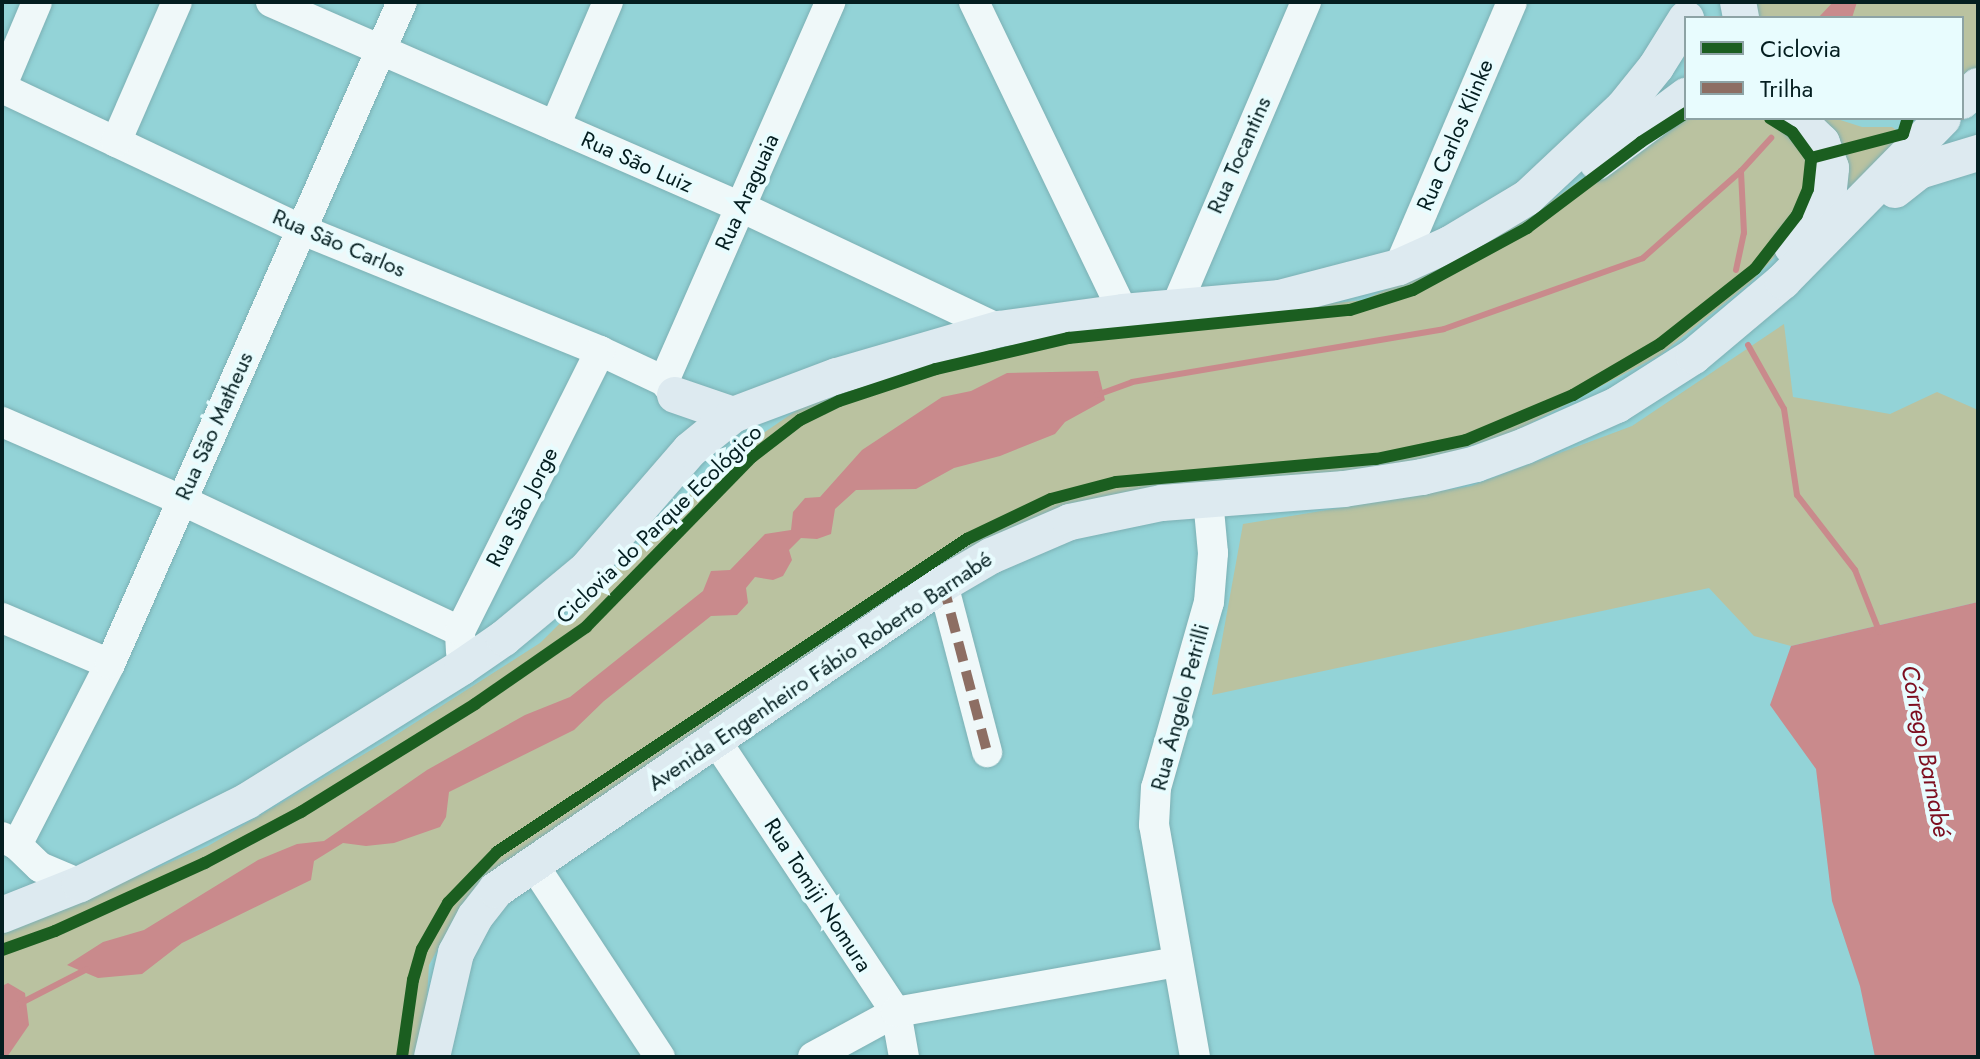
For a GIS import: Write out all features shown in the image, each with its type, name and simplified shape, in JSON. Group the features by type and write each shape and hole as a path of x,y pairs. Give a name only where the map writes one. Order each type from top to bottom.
{"main road":[{"path":"2,915 80,884 247,801 462,667 504,638 587,569 690,450 733,415 837,376 999,329 1123,312 1280,298 1399,267 1450,244 1527,198 1623,108 1656,67 1684,21"},
{"path":"1527,198 1557,189 1586,171 1684,98"},
{"path":"1749,310 1762,279 1816,217 1829,188 1831,168 1827,154 1814,134 1798,120"},
{"name":"Avenida Engenheiro Fábio Roberto Barnabé","path":"432,1057 456,953 475,917 496,890 943,584 991,556 1070,522 1116,510 1208,499 1344,489 1476,464 1617,405 1694,356 1749,310 1943,120"},
{"path":"1948,120 1978,139"},
{"path":"1837,227 1865,214 1919,171 1978,153"},
{"path":"669,388 733,415"},
{"path":"669,388 690,450"},
{"path":"447,995 448,1057"}],"street":[{"path":"2,87 37,2"},
{"path":"116,142 177,2"},
{"name":"Rua São Luiz","path":"271,2 741,207 999,329"},
{"name":"Rua São Matheus","path":"9,841 110,664 402,2"},
{"path":"555,126 608,2"},
{"name":"Rua Araguaia","path":"669,388 741,207 830,2"},
{"path":"974,2 1123,312"},
{"name":"Rua Tocantins","path":"1175,309 1306,2"},
{"name":"Rua Carlos Klinke","path":"1399,267 1512,2"},
{"name":"Rua São Carlos","path":"2,87 300,229 600,351 669,388"},
{"name":"Rua São Jorge","path":"462,667 460,631 600,351"},
{"path":"2,422 181,500 460,631"},
{"name":"Rua Ângelo Petrilli","path":"1195,1057 1154,825 1156,788 1209,602 1213,553 1208,499"},
{"path":"943,584 987,752"},
{"path":"2,618 110,664"},
{"name":"Rua Tomiji Nomura","path":"715,739 896,1012 904,1057"},
{"path":"9,841 40,867 80,884"},
{"path":"533,864 660,1057"},
{"path":"813,1057 896,1012 1178,962"}],"green space":[{"path":"1746,2 1978,2 1978,67 1964,79 1964,16 1751,16"},
{"path":"1684,118 1782,120 1819,168 1793,237 1751,282 1660,355 1514,432 1408,466 1126,492 1028,523 452,923 429,965 426,1014 418,1057 2,1057 2,934 208,846 388,740 540,643 727,458 813,399 873,378 1077,329 1364,300 1487,241 1560,195 1656,125"},
{"path":"1819,120 1840,120 1862,127 1892,127 1911,140 1841,208"},
{"path":"1784,324 1793,397 1890,414 1937,392 1978,410 1978,602 1791,646 1754,636 1709,588 1212,695 1243,524 1471,486 1632,426"}],"water":[{"path":"1833,2 1857,2 1853,16 1820,16"},
{"path":"1098,371 1105,400 1065,422 1055,434 1000,456 954,468 916,489 856,490 835,509 831,534 817,539 801,538 789,550 792,560 783,576 773,580 755,577 746,588 748,603 737,615 711,616 604,701 574,730 449,792 446,817 440,827 394,843 366,846 343,843 314,861 311,880 182,943 142,974 98,978 67,965 103,942 144,930 258,860 297,844 324,841 427,770 525,715 570,697 703,591 711,571 730,570 765,534 791,530 793,512 805,498 820,497 862,450 942,397 971,391 1007,373"},
{"path":"1978,602 1978,1057 1875,1057 1860,986 1832,901 1816,769 1770,705 1791,646"},
{"path":"8,983 25,993 29,1025 7,1057 2,1057 2,986"}],"waterway":[{"path":"1097,395 1132,382 1444,329 1643,258 1741,171 1771,138"},
{"name":"Córrego Barnabé","path":"1736,270 1744,233 1741,171"},
{"name":"Córrego Barnabé","path":"1748,345 1784,409 1797,495 1855,570 1879,631"},
{"path":"19,1004 87,969"}],"marked path":[{"path":"943,584 987,752"}],"cycle path":[{"name":"Ciclovia do Parque Ecológico","path":"2,950 55,931 205,863 301,812 475,704 586,627 752,457 800,420 839,401 936,369 1068,338 1350,310 1413,290 1527,228 1641,142 1684,114"},
{"path":"402,1057 413,980 422,949 448,903 497,852 967,539 1051,499 1116,482 1376,459 1466,440 1573,395 1660,344 1755,269 1797,215 1808,189 1811,158 1792,132 1773,120"},
{"path":"1811,158 1903,134 1907,120"}]}
